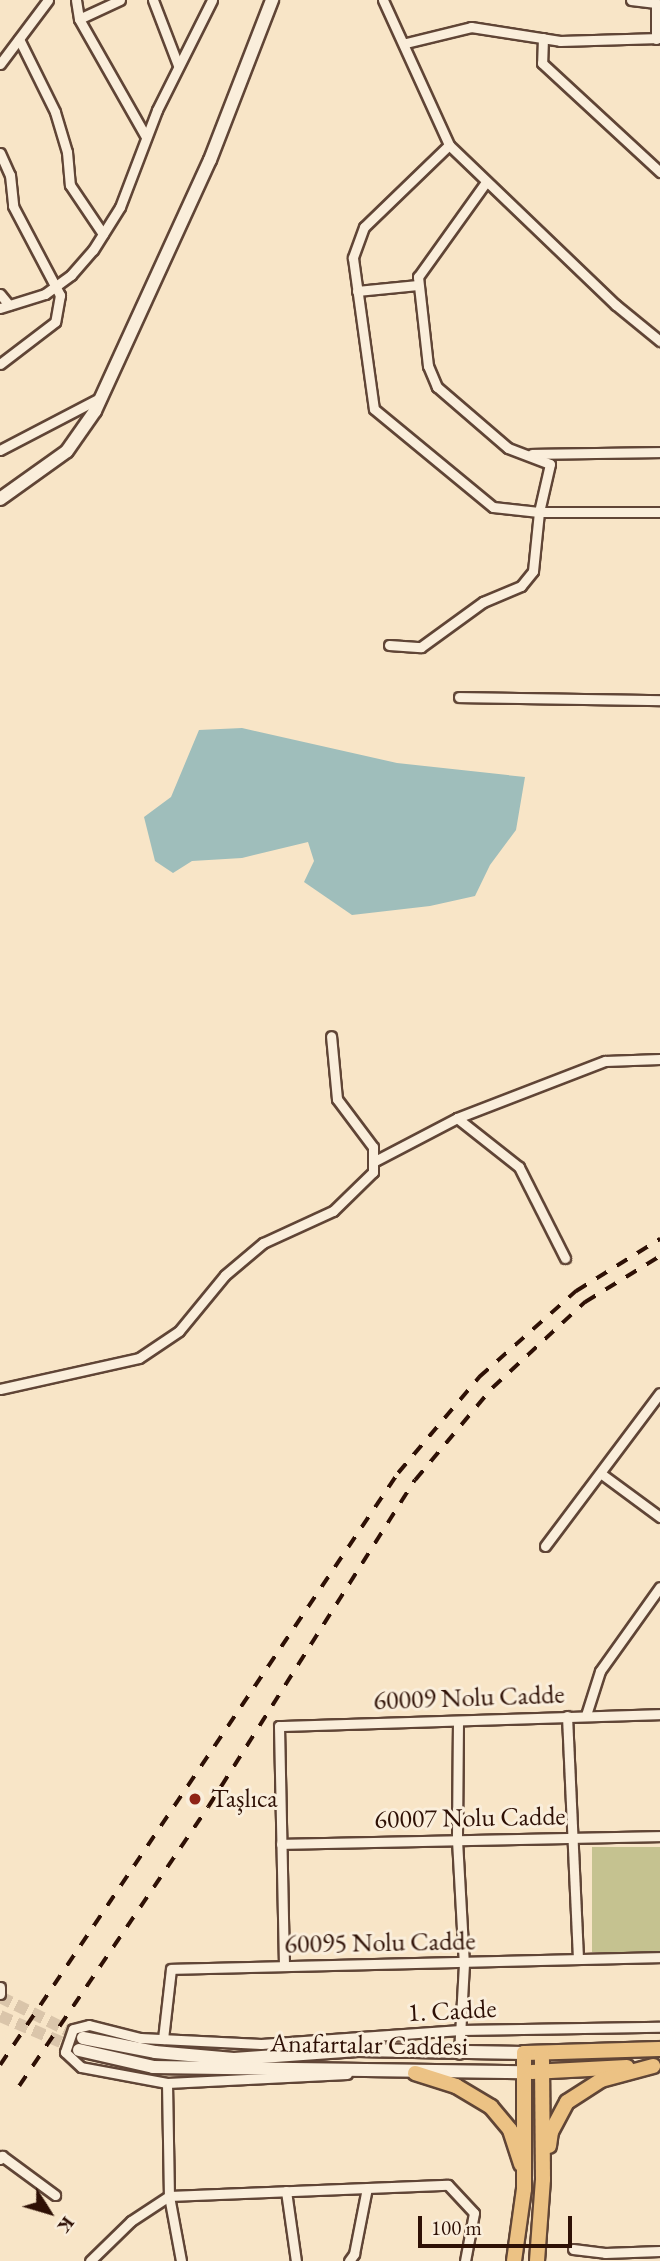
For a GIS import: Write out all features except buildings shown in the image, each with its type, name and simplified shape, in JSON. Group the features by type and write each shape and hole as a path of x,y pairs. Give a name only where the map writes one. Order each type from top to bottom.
{"main road":[{"path":"0,499 66,451 100,398 210,160 272,0"},
{"name":"Anafartalar Caddesi","path":"657,2066 524,2072 415,2073 356,2073 309,2068 153,2067 81,2044 234,2059 358,2050 459,2054 660,2049"},
{"path":"514,2261 525,2176 524,2053"},
{"path":"537,2261 543,2179 542,2053"},
{"path":"543,2179 551,2132 567,2102 601,2080 657,2066"},
{"path":"415,2073 456,2086 491,2107 510,2130 525,2176"}],"street":[{"path":"0,64 48,0"},
{"path":"76,0 79,19 146,137"},
{"path":"79,19 120,0"},
{"path":"152,0 178,65"},
{"path":"0,294 5,307 57,285 71,275 103,234 120,207 146,137 178,65 212,0"},
{"path":"397,0 384,3 405,43 449,145 616,306 660,341"},
{"path":"405,43 471,27 543,38 658,38 658,3 631,0"},
{"path":"543,38 542,63 660,172"},
{"path":"19,39 55,112 67,152 70,184 103,234"},
{"path":"449,145 364,227 353,258 374,409 493,507 539,512 660,512"},
{"path":"0,153 10,175 13,206 57,285 55,321 0,364"},
{"path":"389,645 421,647 483,602 521,586 533,571 539,512 550,464 508,448 437,387 428,366 418,285 418,276 440,241 486,182"},
{"path":"358,291 418,285"},
{"path":"0,450 100,398"},
{"path":"526,454 660,452"},
{"path":"459,697 660,700"},
{"path":"0,1389 139,1359 179,1331 225,1275 263,1243 333,1211 373,1172 373,1147 337,1099 331,1036"},
{"path":"373,1162 457,1118 605,1061 660,1059"},
{"path":"457,1118 519,1167 565,1258"},
{"path":"545,1546 603,1475 660,1393"},
{"path":"603,1475 660,1517"},
{"path":"586,1715 600,1671 660,1587"},
{"name":"60009 Nolu Cadde","path":"281,1844 279,1726 660,1714"},
{"path":"567,1716 578,1958"},
{"path":"458,1721 457,1840 464,1964 459,2054"},
{"name":"60007 Nolu Cadde","path":"281,1844 660,1836"},
{"path":"281,1844 284,1965"},
{"name":"60095 Nolu Cadde","path":"163,2039 171,1969 464,1964 660,1957"},
{"path":"0,1987 0,1994"},
{"name":"1. Cadde","path":"167,2083 81,2067 65,2052 67,2039 80,2026 163,2039 261,2044 461,2030 660,2027"},
{"path":"181,2261 169,2196 167,2083 286,2080 356,2073"},
{"path":"0,2159 2,2156 55,2195"},
{"path":"90,2261 131,2221 169,2196 448,2185 474,2213 465,2261"},
{"path":"349,2261 354,2254 367,2188"},
{"path":"286,2191 296,2261"},
{"path":"573,2249 605,2253 660,2251"}],"shaded area":[{"path":"592,1847 660,1847 660,1952 592,1952"}],"water":[{"path":"242,728 397,763 525,777 516,830 490,865 475,896 430,906 352,915 304,882 314,861 308,842 242,858 192,861 173,873 155,861 144,817 171,797 199,730"}],"tunnel":[{"path":"0,1997 83,2038"},
{"path":"0,2016 77,2049"}],"railway":[{"path":"0,2065 398,1473 479,1377 576,1291 660,1239"},
{"path":"19,2086 208,1807 415,1480 492,1388 585,1302 660,1256"}],"place":[{"name":"Taşlıca","path":"195,1799"}]}
